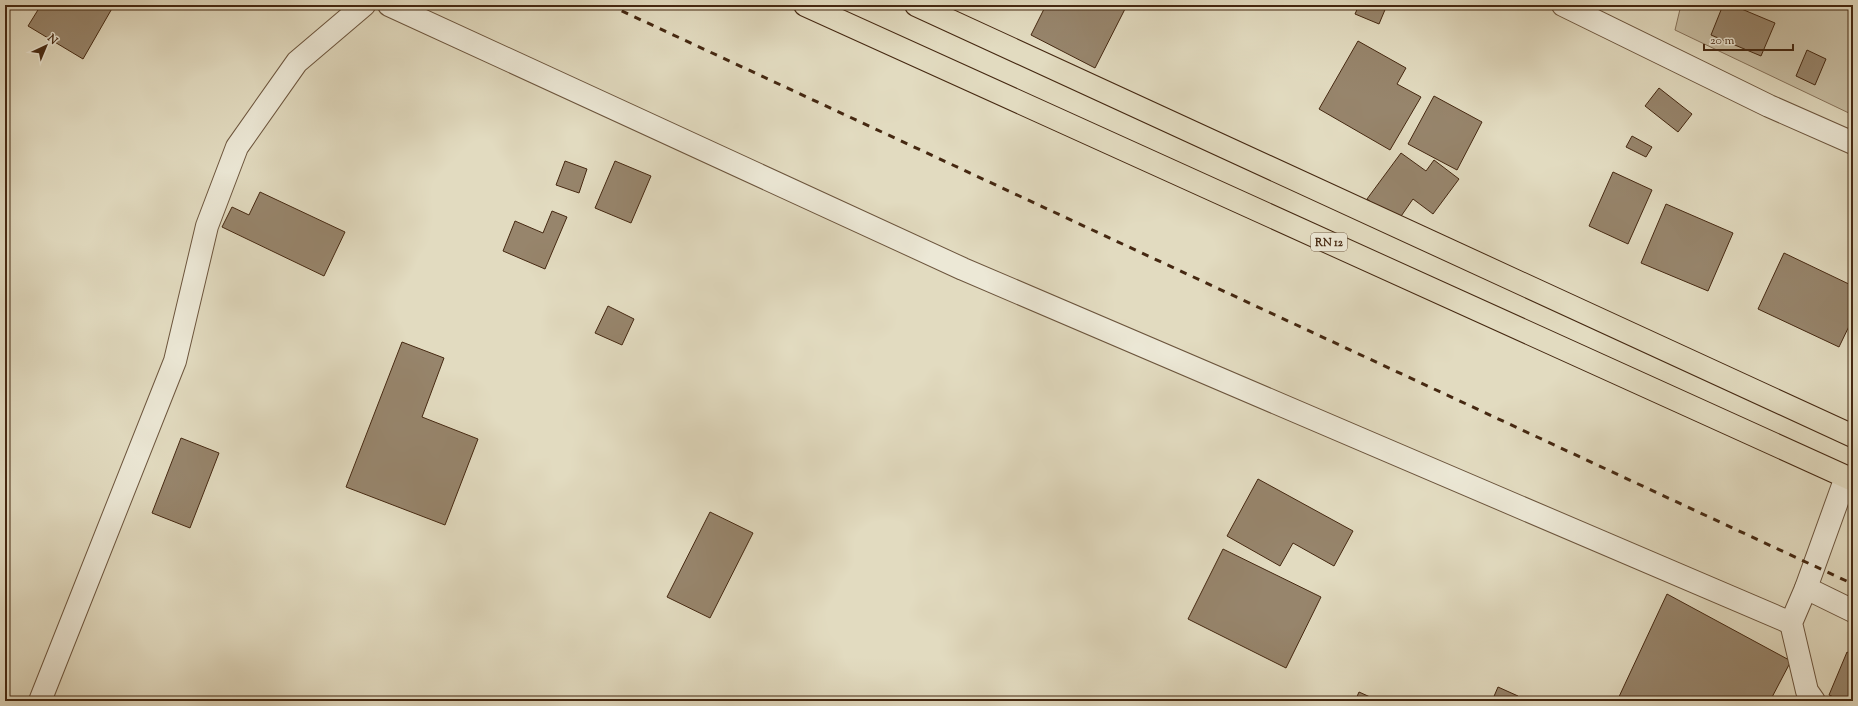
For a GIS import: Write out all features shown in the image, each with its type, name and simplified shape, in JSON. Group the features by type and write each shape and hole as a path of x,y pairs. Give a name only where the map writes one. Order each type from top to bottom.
{"highway":[{"name":"RN 12","path":"805,5 1850,478"},
{"path":"916,5 1853,436"}],"street":[{"path":"40,701 175,361 207,226 237,147 297,62 364,5"},
{"path":"389,5 963,268 1790,623"},
{"path":"1563,5 1769,106 1853,143"},
{"path":"1814,701 1807,691 1790,623 1806,588 1850,478"},
{"path":"1806,588 1853,611"}],"shaded area":[{"path":"1681,5 1853,5 1853,115 1675,30"}],"building":[{"path":"41,5 114,5 83,59 28,26"},
{"path":"1046,5 1118,5 1125,9 1095,68 1031,35"},
{"path":"1359,5 1387,5 1379,24 1355,14"},
{"path":"1723,5 1732,5 1775,23 1761,56 1711,35"},
{"path":"1358,41 1406,68 1397,84 1421,97 1390,150 1319,109"},
{"path":"1807,50 1826,59 1815,85 1796,76"},
{"path":"1659,88 1692,114 1678,132 1645,106"},
{"path":"1434,96 1482,122 1457,170 1408,144"},
{"path":"1632,136 1652,147 1646,157 1626,147"},
{"path":"1401,153 1426,171 1434,160 1459,179 1433,214 1413,199 1397,222 1367,199"},
{"path":"565,161 587,169 579,193 556,185"},
{"path":"615,161 651,176 631,223 595,208"},
{"path":"1613,172 1652,190 1628,244 1589,226"},
{"path":"260,192 345,232 324,276 222,227 232,207 249,215"},
{"path":"1666,204 1733,233 1708,291 1641,263"},
{"path":"552,211 567,217 545,269 503,251 515,221 543,233"},
{"path":"1784,253 1853,286 1853,318 1839,347 1758,309"},
{"path":"608,306 634,319 622,345 595,333"},
{"path":"402,342 444,358 422,417 478,439 445,525 346,487"},
{"path":"181,438 219,453 190,528 152,513"},
{"path":"1258,479 1353,531 1334,566 1293,543 1280,566 1227,536"},
{"path":"710,512 753,533 710,618 667,597"},
{"path":"1223,549 1321,597 1286,668 1188,619"},
{"path":"1667,594 1791,661 1770,701 1617,701"},
{"path":"1847,652 1853,655 1853,701 1843,701 1829,695"},
{"path":"1498,687 1518,696 1515,701 1492,701"},
{"path":"1359,692 1379,701 1355,701"}],"railway":[{"path":"609,5 1853,584"}]}
